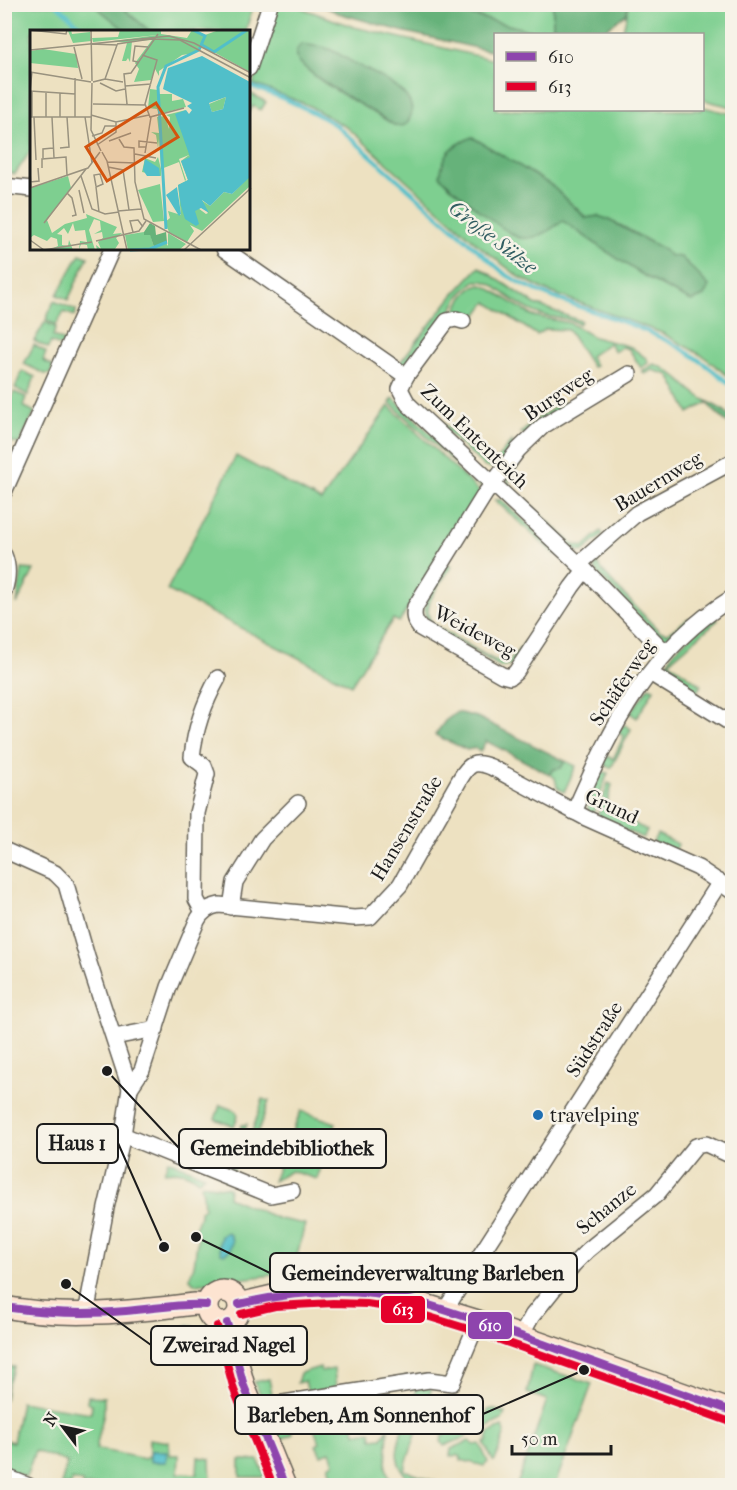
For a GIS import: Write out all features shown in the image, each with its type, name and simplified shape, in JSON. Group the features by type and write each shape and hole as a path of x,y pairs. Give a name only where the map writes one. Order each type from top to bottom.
{"street":[{"path":"250,65 270,4"},
{"path":"4,186 30,189"},
{"path":"4,492 112,250"},
{"name":"Zum Ententeich","path":"225,250 406,376 400,389 408,404 582,567 665,652"},
{"path":"406,376 447,321 456,319 463,321"},
{"name":"Burgweg","path":"493,484 518,450 543,426 629,374"},
{"name":"Bauernweg","path":"582,567 641,511 732,462"},
{"name":"Weideweg","path":"493,484 415,606 413,614 420,628 502,675 510,676 516,672 572,587 582,567"},
{"path":"4,555 8,563 8,572 4,591"},
{"name":"Schäferweg","path":"574,812 614,727 665,652 732,598"},
{"path":"650,673 732,724"},
{"path":"86,1314 123,1135 130,1088 142,1070 179,962 203,912 196,899 197,813 207,774 204,766 192,757 194,737 205,700 218,678"},
{"name":"Grund","path":"473,764 482,763 491,767 574,812 727,883"},
{"name":"Hansenstraße","path":"203,912 219,905 357,918 370,917 400,885 460,779 473,764"},
{"path":"231,907 235,882 262,839 298,803"},
{"path":"4,850 54,873 66,884 90,968 130,1088"},
{"name":"Südstraße","path":"445,1310 727,883"},
{"path":"114,1037 156,1029"},
{"path":"123,1135 271,1195 292,1191"},
{"name":"Schanze","path":"521,1336 531,1316 573,1265 657,1194 696,1146 706,1144 732,1156"},
{"path":"222,1291 233,1294 239,1304 237,1316 227,1323 217,1323 208,1316 206,1305 212,1295 222,1291"},
{"path":"239,1304 273,1296 344,1292 396,1297 478,1321 732,1410"},
{"path":"4,1307 39,1313 86,1314 194,1304 206,1305"},
{"path":"252,1408 429,1380 452,1383 478,1321"},
{"path":"227,1323 236,1360 252,1408 285,1485"},
{"path":"4,1476 29,1485"}],"green space":[{"path":"553,4 629,5 626,14 600,33 558,33 553,26"},
{"path":"4,5 253,5 246,30 30,30 30,152 15,174 5,171"},
{"path":"94,5 119,5 149,30 125,30"},
{"path":"277,5 297,5 354,27 494,60 494,111 704,111 704,107 732,114 732,379 703,356 662,333 547,291 518,276 483,249 348,128 308,105 253,84","holes":["302,44 359,66 383,79 394,125 314,76 296,56 296,52","472,137 551,185 587,218 598,216 620,225 671,256 688,263 704,296 692,301 658,284 563,221 518,238 449,186"]},
{"path":"321,5 431,5 536,32 494,33 494,52 401,31 338,13"},
{"path":"431,5 553,5 553,33 535,32"},
{"path":"629,5 732,5 732,107 704,100 704,33 622,33"},
{"path":"302,44 333,51 395,86 410,102 412,111 408,122 403,126 394,125 311,73 296,56 297,49"},
{"path":"250,93 266,102 261,110 253,106 250,111"},
{"path":"472,137 551,185 586,218 598,216 607,219 661,248 671,256 681,257 709,286 704,296 692,301 658,284 563,221 544,234 521,238 493,221 440,176 449,151"},
{"path":"80,254 88,257 68,300 57,295"},
{"path":"479,267 535,304 581,321 579,324 539,314 520,305 491,284 475,281 460,295 450,313 407,369 398,365 453,295"},
{"path":"481,285 533,316 570,323 594,337 631,347 647,359 648,363 641,368 629,349 622,347 615,352 609,343 590,356 595,366 592,367 568,330 546,329 537,335 487,302 475,318 456,311 466,294"},
{"path":"54,301 76,310 75,316 64,312 56,325 46,320"},
{"path":"45,322 56,327 53,336 64,341 62,347 51,342 48,348 34,341"},
{"path":"34,345 46,352 43,361 53,366 50,374 24,364"},
{"path":"654,364 669,371 707,403 689,413 669,375 652,370 645,374 642,371"},
{"path":"22,371 35,377 28,395 15,388"},
{"path":"410,384 413,395 487,463 497,459 512,441 514,447 495,468 485,467 415,402 408,390"},
{"path":"14,392 26,397 23,406 35,412 19,444 5,440 5,415"},
{"path":"393,398 481,481 482,488 390,403"},
{"path":"707,401 725,411 732,419 732,427 712,409"},
{"path":"563,402 566,407 527,435 521,433 537,419"},
{"path":"389,406 481,493 399,622 393,619 351,685 167,590 236,456 321,501"},
{"path":"515,462 518,465 509,479 510,486 573,544 583,547 601,531 603,535 582,552 574,550 509,489 506,475"},
{"path":"495,500 501,500 558,551 555,555"},
{"path":"595,561 659,631 668,633 689,618 690,621 670,639 658,636 601,577 595,569"},
{"path":"448,564 452,566 429,604 430,619 435,626 501,662 510,661 525,642 528,645 512,664 501,667 431,627 426,619 426,602 433,586"},
{"path":"22,569 34,570 17,604"},
{"path":"714,618 718,620 669,662 701,685 695,695 667,677 666,669 669,660 674,652 690,636"},
{"path":"649,687 654,689 637,718 630,713"},
{"path":"457,712 477,717 565,761 561,768 554,769 549,774 486,741 480,752 475,748 467,750 435,735 445,721"},
{"path":"625,725 631,729 611,768 606,766 604,761 607,756 613,759 624,736 618,733"},
{"path":"565,761 576,766 564,792 557,787 555,778 549,774 554,769 561,768"},
{"path":"600,771 608,773 593,816 589,814 589,797"},
{"path":"608,783 612,785 605,809 647,830 643,838 597,817"},
{"path":"657,834 678,844 675,851 653,842"},
{"path":"263,1099 269,1101 247,1163 237,1162 233,1171 226,1169 233,1153 244,1157 247,1148 241,1146 239,1150 234,1148 242,1125 247,1124 244,1133 251,1135"},
{"path":"220,1105 236,1111 238,1116 234,1126 215,1119"},
{"path":"301,1111 336,1123 317,1179 291,1171 273,1181"},
{"path":"182,1139 223,1154 219,1166 178,1149"},
{"path":"168,1160 204,1175 198,1181 182,1172 164,1172"},
{"path":"202,1184 229,1188 228,1197 279,1219 305,1224 294,1267 290,1273 195,1284 189,1278 194,1266 198,1235 194,1231 200,1211 204,1208"},
{"path":"533,1365 592,1384 555,1485 517,1485 547,1400 527,1393"},
{"path":"5,1366 14,1367 5,1400"},
{"path":"320,1367 321,1371 334,1369 336,1388 308,1393 305,1381 297,1383 300,1373"},
{"path":"269,1379 273,1399 264,1401 254,1382"},
{"path":"432,1387 404,1470 444,1485 414,1485 402,1471 397,1450 404,1423 412,1423 413,1398 416,1388"},
{"path":"88,1396 104,1397 104,1412 96,1449 145,1459 149,1455 149,1439 169,1442 170,1455 179,1455 178,1473 197,1474 198,1457 210,1459 211,1485 82,1486 83,1482 72,1480 71,1485 61,1485 67,1462 35,1451 26,1477 5,1468 4,1440 13,1442 21,1402 91,1413 92,1404 87,1403"},
{"path":"351,1403 355,1433 371,1432 372,1439 382,1438 388,1429 386,1467 391,1485 314,1485 333,1477 329,1466 334,1463 330,1452 321,1455 316,1445 320,1443 314,1429 319,1427 315,1417 309,1418 303,1410"},
{"path":"488,1410 505,1413 502,1420 487,1427 484,1423"},
{"path":"285,1413 293,1434 279,1440 272,1420 275,1415"},
{"path":"455,1415 469,1420 471,1424 466,1437 444,1446 441,1441 443,1435 449,1430 447,1425 449,1418"},
{"path":"502,1427 505,1432 495,1461 493,1461 484,1443 487,1442 489,1433"},
{"path":"469,1441 475,1445 480,1444 488,1462 484,1466 461,1460 461,1457 457,1455 450,1456 451,1449"},
{"path":"240,1460 258,1460 266,1477 240,1477"}],"water":[{"path":"227,1232 232,1245 230,1250 224,1254 221,1253 219,1244 221,1236"},
{"path":"189,1325 198,1331 202,1339 171,1334 172,1332"},
{"path":"150,1451 167,1451 166,1462 150,1462"}],"waterway":[{"name":"Große Sülze","path":"56,4 85,30"},
{"name":"Große Sülze","path":"250,86 294,103 337,126 505,274 542,293 640,328 669,342 697,359 732,386"}],"transit line":[{"name":"610","path":"239,1304 281,1296 324,1292 367,1293 410,1300 481,1322 732,1411"},
{"name":"613","path":"241,1314 275,1306 333,1303 367,1304 407,1310 475,1331 728,1421"},
{"name":"610","path":"4,1307 80,1313 206,1305"},
{"name":"610","path":"227,1323 244,1386 285,1486"},
{"name":"613","path":"217,1326 234,1390 273,1486"}],"place":[{"name":"Gemeindebibliothek","path":"107,1071"},
{"name":"travelping","path":"538,1115"},
{"name":"Gemeindeverwaltung Barleben","path":"196,1237"},
{"name":"Haus 1","path":"164,1247"},
{"name":"Zweirad Nagel","path":"66,1284"},
{"name":"Barleben, Am Sonnenhof","path":"584,1370"}]}
